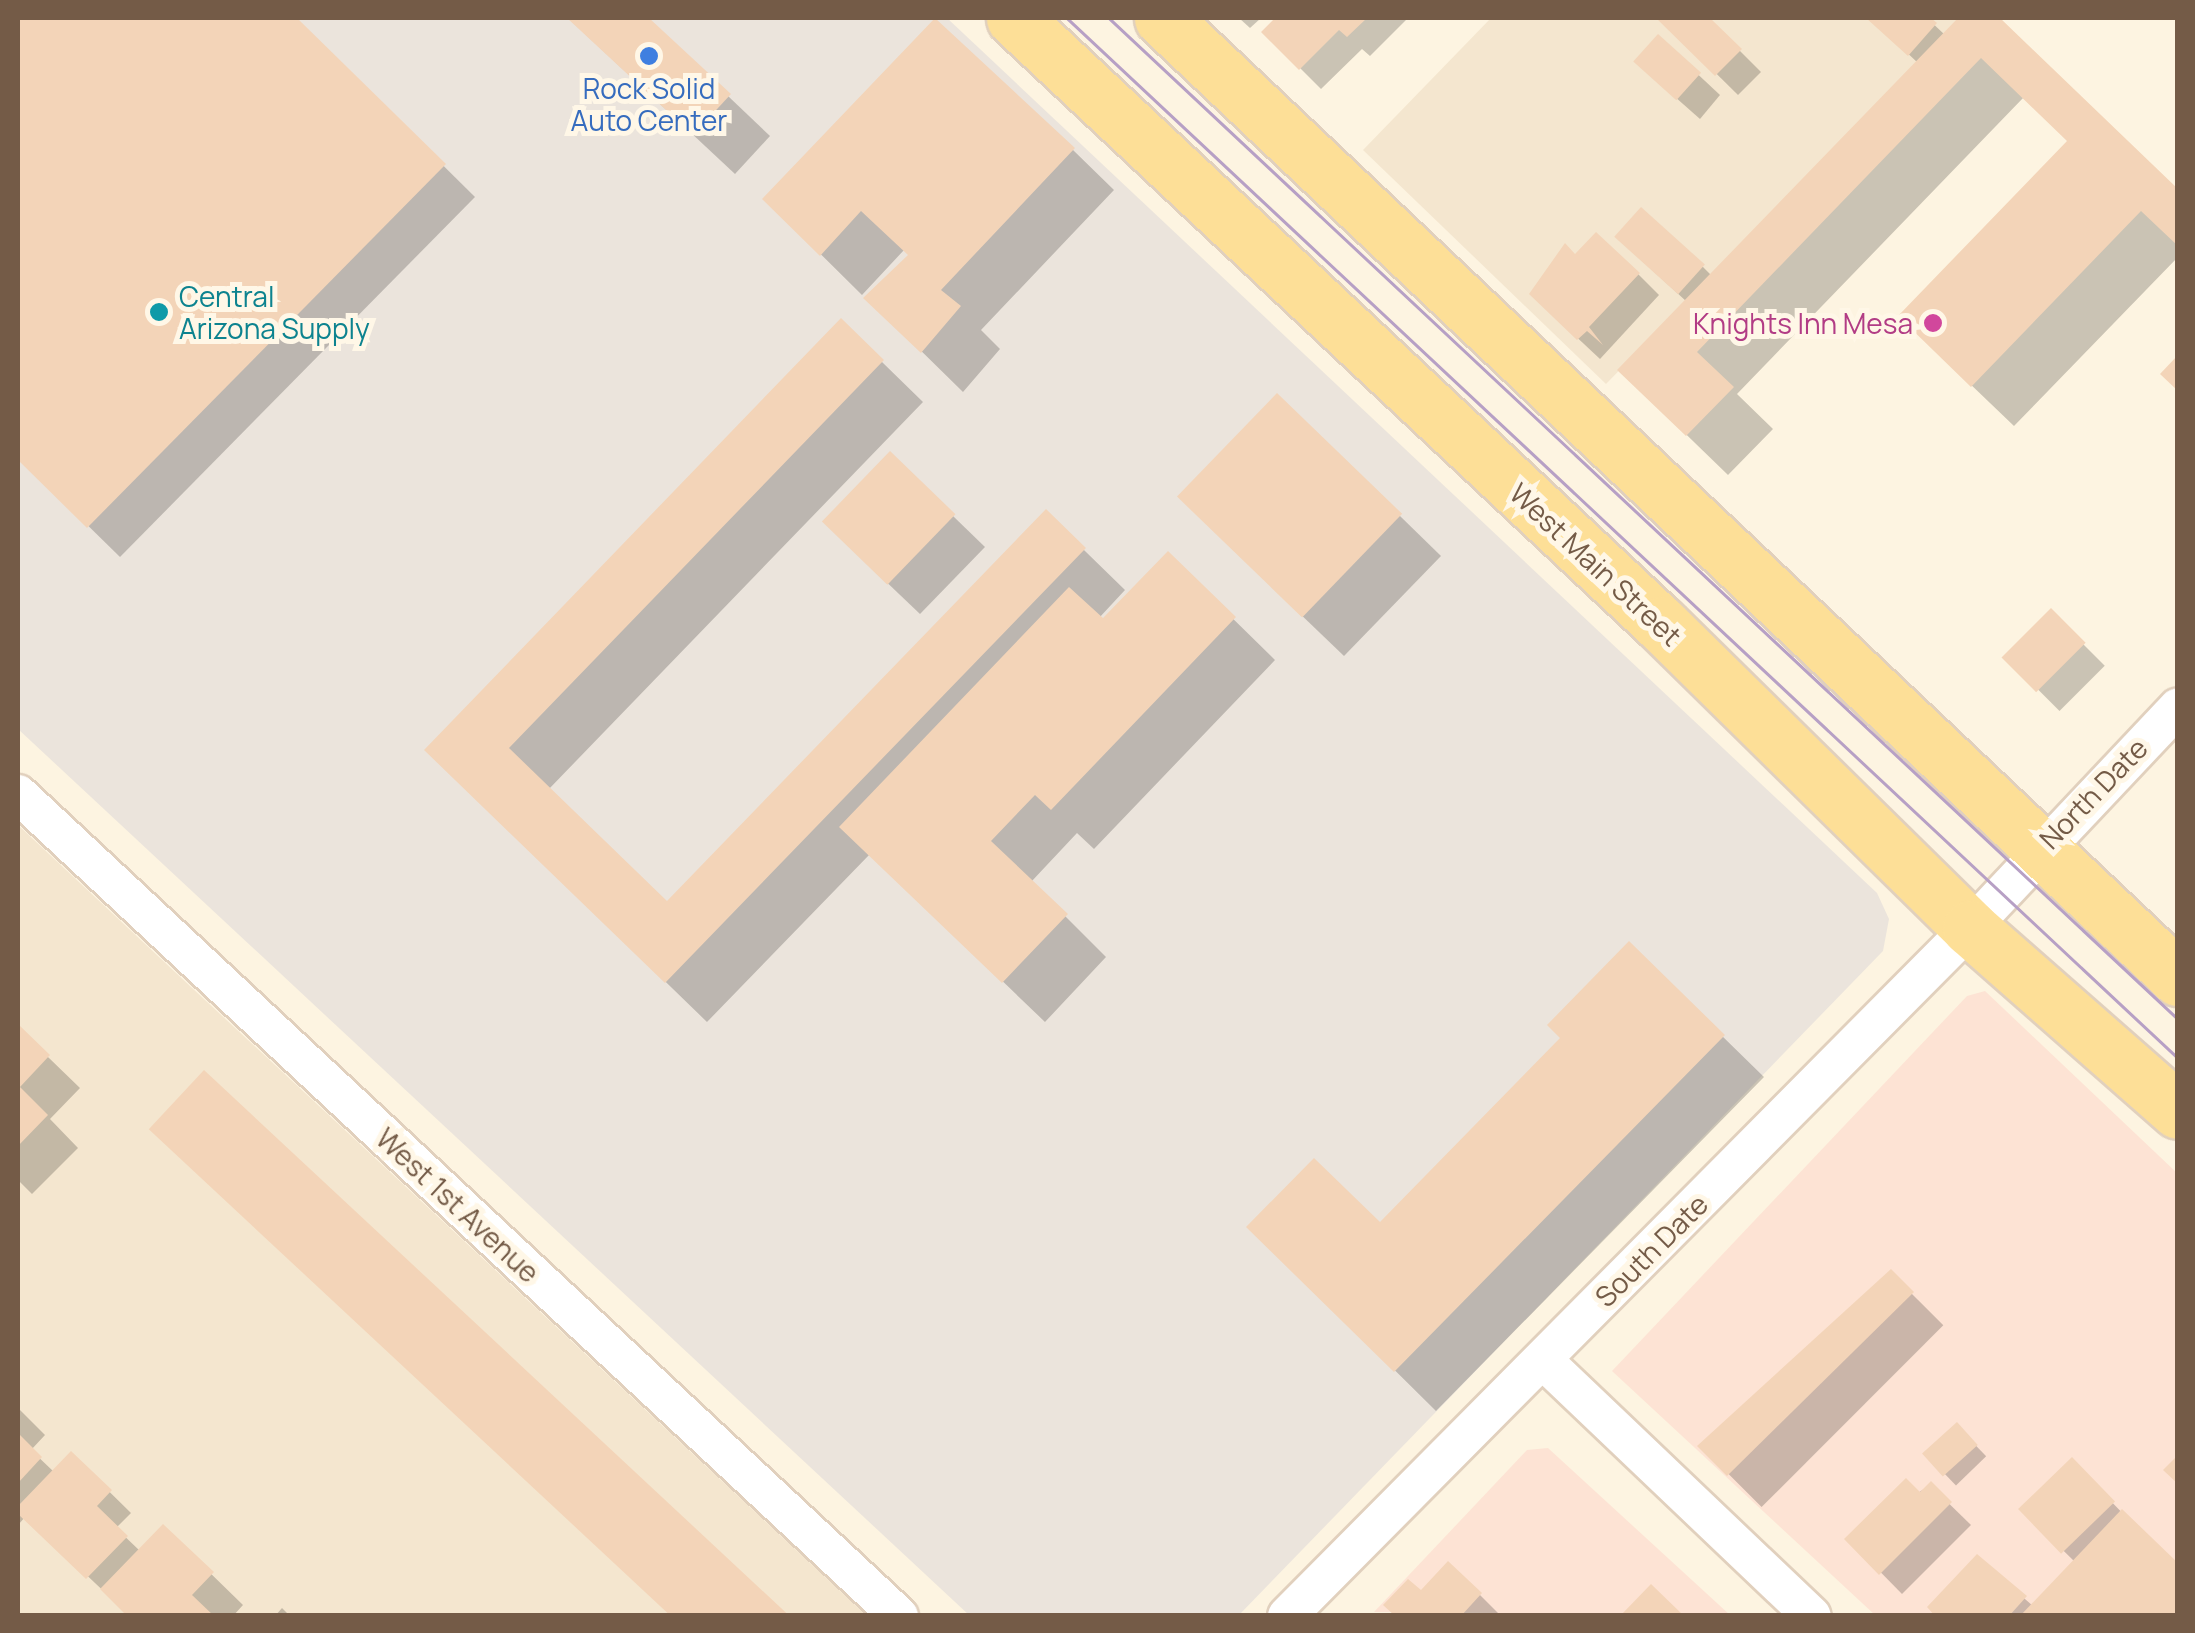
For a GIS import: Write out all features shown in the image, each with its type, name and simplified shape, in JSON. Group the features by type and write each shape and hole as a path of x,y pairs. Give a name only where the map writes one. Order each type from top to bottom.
{"main road":[{"name":"West Main Street","path":"1014,18 1661,624 1970,928 2178,1111"},
{"path":"1162,18 2025,863 2178,978"}],"street":[{"name":"North Date","path":"2025,863 2178,707"},
{"name":"West 1st Avenue","path":"18,794 899,1616"},
{"name":"South Date","path":"1287,1616 1970,928 2025,863"},
{"path":"1543,1360 1812,1616"}],"shaded area":[{"path":"18,18 947,18 1877,893 1889,919 1883,951 1239,1615 969,1615 18,729"},
{"path":"1491,18 1963,18 1606,384 1363,150"},
{"path":"18,825 191,987 866,1615 18,1615"},
{"path":"1985,991 2177,1173 2177,1615 1875,1615 1612,1371 1967,996"},
{"path":"1548,1448 1730,1615 1374,1612 1527,1450"}],"building":[{"name":"Central Arizona Supply","path":"18,18 297,18 446,164 87,528 18,460"},
{"name":"Rock Solid Auto Center","path":"567,18 649,18 731,94 693,135"},
{"path":"935,18 1075,148 941,290 961,306 921,353 863,298 908,255 861,211 820,256 762,199"},
{"path":"1275,18 1367,18 1347,37 1339,30 1299,70 1261,32"},
{"path":"1656,18 1710,18 1742,49 1715,76"},
{"path":"1866,18 1931,18 1937,23 1908,56"},
{"path":"1958,18 2000,18 2178,189 2178,246 2141,211 1971,387 1898,316 2067,141 1981,58 1697,352 1734,387 1686,436 1617,370"},
{"path":"1658,34 1701,73 1676,100 1633,61"},
{"path":"1641,207 1705,265 1678,294 1614,237"},
{"path":"1596,232 1640,273 1589,327 1603,345 1587,331 1577,340 1529,294 1565,243 1575,254"},
{"path":"841,318 884,360 509,748 667,901 1046,509 1086,548 665,983 424,750"},
{"path":"2178,355 2178,391 2160,374"},
{"path":"1277,393 1402,514 1302,617 1177,497"},
{"path":"890,451 955,514 887,585 822,521"},
{"path":"1168,551 1236,617 1051,810 1035,795 991,841 1068,914 1002,983 839,827 1069,587 1103,618"},
{"path":"2051,608 2086,643 2036,692 2002,657"},
{"path":"1629,941 1725,1035 1394,1372 1246,1227 1314,1158 1380,1222 1560,1038 1547,1025"},
{"path":"18,1024 50,1055 20,1087 48,1115 18,1146"},
{"path":"204,1070 787,1614 671,1616 149,1129"},
{"path":"1891,1269 1914,1292 1727,1476 1697,1446"},
{"path":"1957,1422 1978,1445 1943,1476 1922,1453"},
{"path":"18,1433 42,1457 18,1483"},
{"path":"71,1451 112,1490 97,1506 128,1536 86,1579 18,1514 18,1506"},
{"path":"2178,1455 2178,1484 2163,1470"},
{"path":"2072,1457 2115,1502 2061,1554 2018,1509"},
{"path":"1906,1478 1920,1492 1931,1481 1952,1502 1879,1575 1844,1539"},
{"path":"2122,1509 2178,1563 2178,1616 2020,1616"},
{"path":"163,1524 214,1572 192,1595 214,1616 127,1616 100,1589"},
{"path":"1977,1554 2027,1596 2009,1616 1935,1616 1927,1607"},
{"path":"1448,1561 1482,1593 1461,1616 1395,1616 1383,1605 1408,1579 1421,1590"},
{"path":"1651,1584 1684,1616 1620,1616"}],"tram line":[{"path":"1067,18 2178,1058"},
{"path":"1109,18 2178,1019"}],"place":[{"name":"Rock Solid Auto Center","path":"649,56"},
{"name":"Central Arizona Supply","path":"159,312"},
{"name":"Knights Inn Mesa","path":"1933,323"}]}
